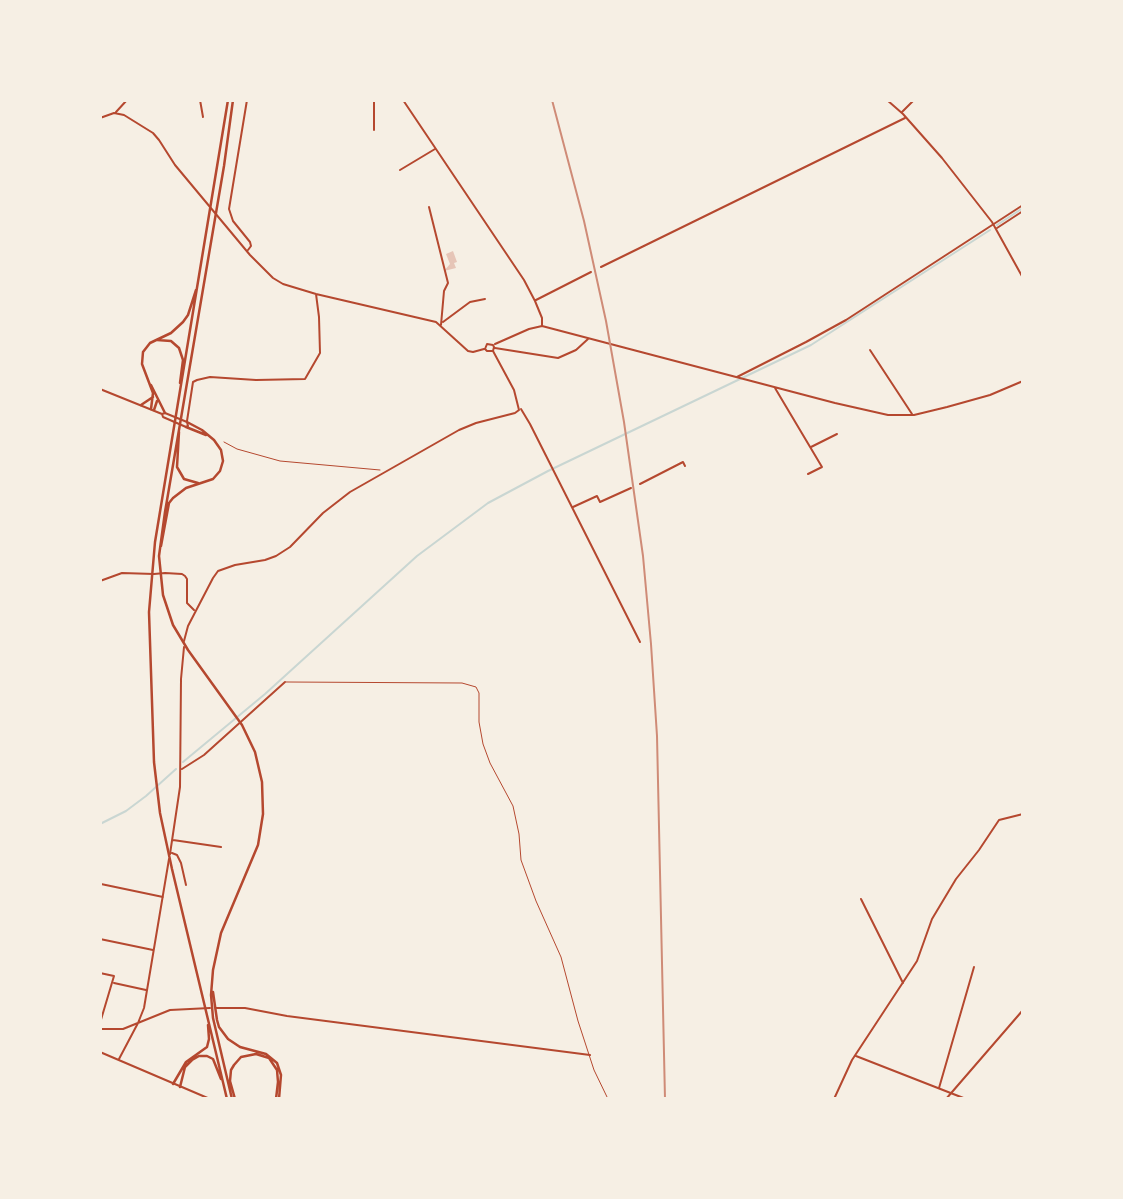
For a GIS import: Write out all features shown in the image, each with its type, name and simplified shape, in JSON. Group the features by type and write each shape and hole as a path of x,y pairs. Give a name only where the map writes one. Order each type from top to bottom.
{"highway":[{"path":"181,389 228,100"},
{"path":"231,1099 211,984 217,948 227,918 258,845 263,814 262,782 255,752 242,725 173,625 163,595 159,556 179,413 233,100"},
{"path":"152,410 157,405 154,387 142,364 146,347 183,322 198,284"},
{"path":"154,341 171,341 179,348 183,360 179,413"},
{"path":"141,405 155,397"},
{"path":"155,397 163,415"},
{"path":"159,556 169,503 181,491 216,476 223,461 221,450 209,436 186,424"},
{"path":"177,426 177,467 184,479 201,484"},
{"path":"177,426 150,579 149,636 156,781 172,869 226,1092"},
{"path":"214,1011 219,1027 228,1039 240,1047 266,1054 277,1063 281,1075 277,1099"},
{"path":"173,1084 186,1062 207,1047 208,1018"},
{"path":"231,1099 231,1070 242,1057 256,1054 269,1058 277,1070 277,1099"},
{"path":"180,1087 188,1063 203,1055 215,1062 231,1099"}],"street":[{"path":"100,118 114,113 127,100"},
{"path":"200,100 203,117"},
{"path":"247,100 229,209 233,221 250,242 247,251"},
{"path":"374,100 374,130"},
{"path":"403,100 524,280 535,300 542,326"},
{"path":"887,100 942,158 993,224 1023,278"},
{"path":"901,112 914,100"},
{"path":"114,113 124,115 159,140 204,201 273,278 283,284 316,294 436,322 468,351 493,351"},
{"path":"601,267 906,118"},
{"path":"400,170 435,148"},
{"path":"739,378 826,332 1023,205"},
{"path":"429,207 447,283 441,326"},
{"path":"996,229 1023,211"},
{"path":"535,300 591,272"},
{"path":"100,389 186,424 193,382 197,380 210,377 305,379 320,353 316,294"},
{"path":"442,322 470,302 485,299"},
{"path":"494,346 529,329 542,326 888,415 912,415 947,407 990,395 1023,381"},
{"path":"485,349 488,344 558,358 576,350 589,338"},
{"path":"494,346 493,351 514,390 519,407 640,642"},
{"path":"870,350 912,415"},
{"path":"774,387 822,467 808,474"},
{"path":"118,1060 138,1023 148,990 180,787 182,665 186,633 212,578 218,571 235,565 276,556 290,547 323,513 350,492 452,433 476,423 515,414 519,407"},
{"path":"810,447 837,435"},
{"path":"640,484 683,462 685,466"},
{"path":"572,508 597,496 600,502 631,488"},
{"path":"100,581 122,573 182,574 187,579 187,603 195,610"},
{"path":"180,770 204,755 283,682"},
{"path":"834,1099 855,1055 918,961 932,919 956,879 999,820 1023,814"},
{"path":"172,840 221,847"},
{"path":"169,852 178,857 186,885"},
{"path":"100,888 100,883 164,897"},
{"path":"861,899 903,984"},
{"path":"100,939 154,950"},
{"path":"939,1088 974,967"},
{"path":"100,973 114,976 100,1023"},
{"path":"113,983 148,990"},
{"path":"100,1004 105,1005"},
{"path":"100,1029 123,1030 170,1010 245,1008 287,1016 590,1055"},
{"path":"946,1099 1023,1010"},
{"path":"100,1052 210,1099"},
{"path":"855,1055 967,1099"}],"lane":[{"path":"283,682 462,683 476,687 479,693 479,722 483,744 513,806 522,860 536,901 561,957 594,1070 608,1099"}],"path":[{"path":"224,442 237,449 280,461 386,471"}],"building":[{"path":"453,251 456,268 444,271 450,264 446,254"}],"waterway":[{"path":"997,225 1023,208"},
{"path":"183,762 265,694 417,556 488,503 548,471 811,345 990,230"},
{"path":"100,824 126,811 176,769"}],"railway":[{"path":"552,100 584,221 606,321 643,556 657,736 665,1099"}]}
